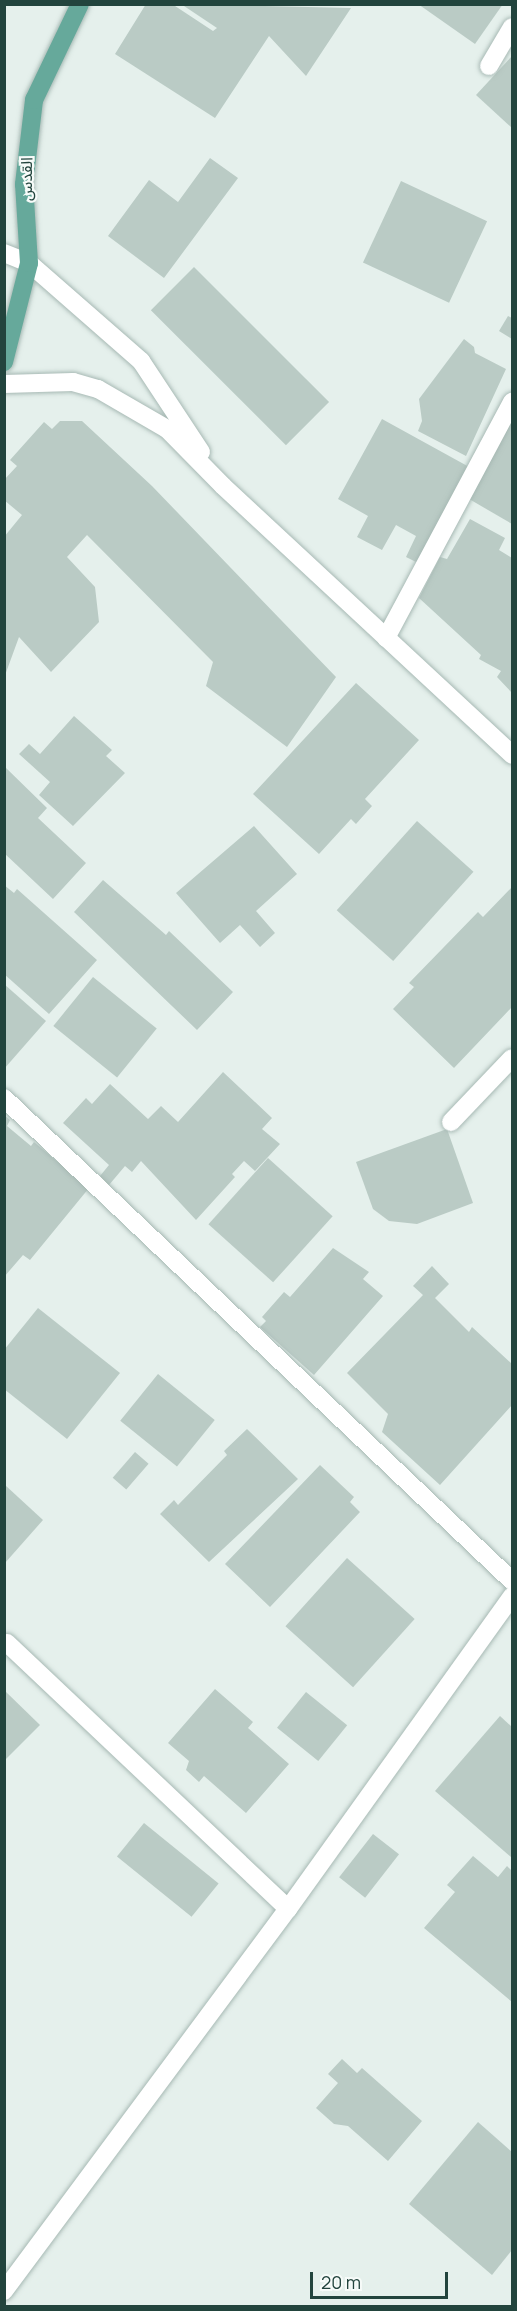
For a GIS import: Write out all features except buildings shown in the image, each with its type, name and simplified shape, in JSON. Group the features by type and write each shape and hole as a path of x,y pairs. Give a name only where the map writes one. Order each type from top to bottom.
{"main road":[{"name":"القدس","path":"4,362 29,263 24,184 34,100 80,4"}],"street":[{"path":"489,66 513,27"},
{"path":"4,253 29,263 141,361 224,486"},
{"path":"4,384 73,382 123,400 167,429 224,486 513,755"},
{"path":"386,638 513,402"},
{"path":"451,1122 513,1058"},
{"path":"4,1098 513,1581"},
{"path":"4,2290 288,1909 513,1596"},
{"path":"7,1643 288,1909"}]}
